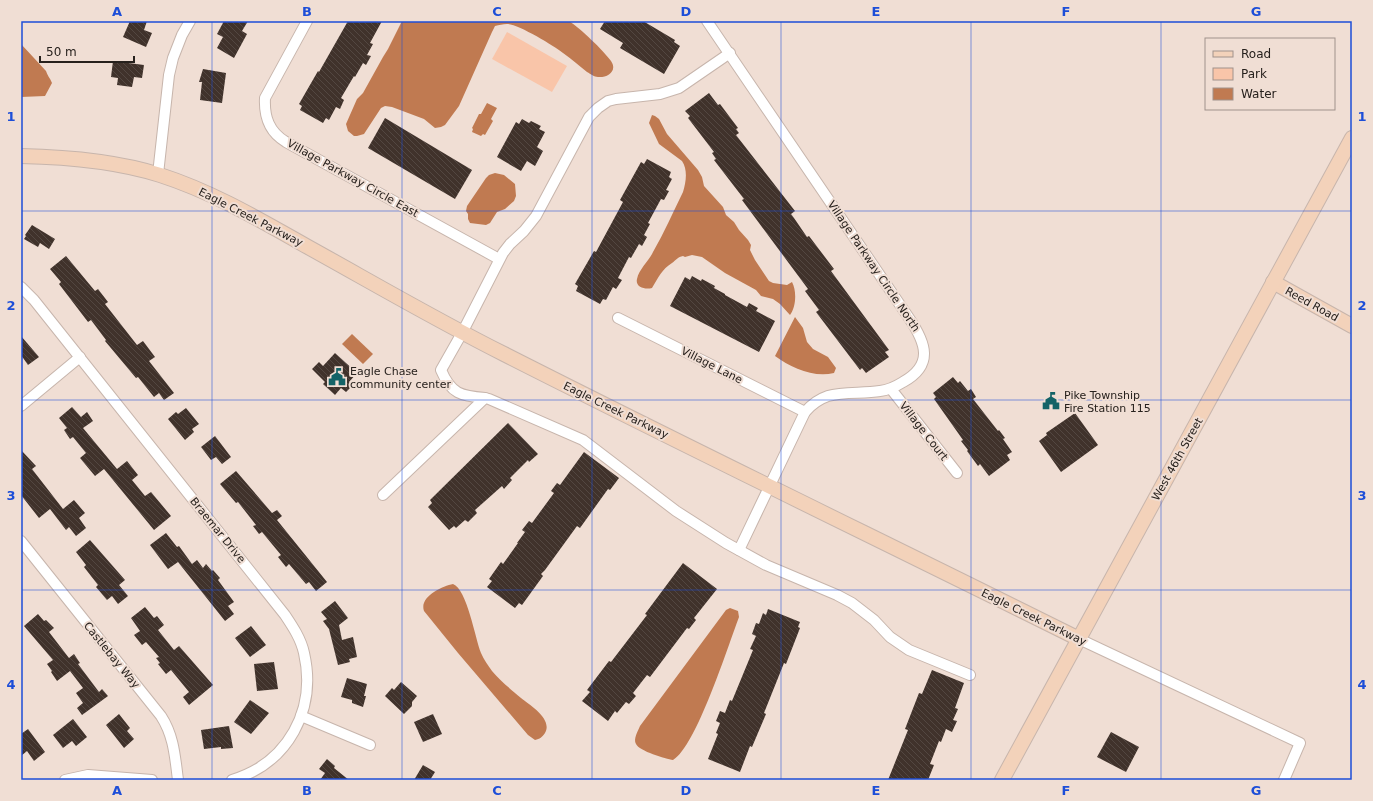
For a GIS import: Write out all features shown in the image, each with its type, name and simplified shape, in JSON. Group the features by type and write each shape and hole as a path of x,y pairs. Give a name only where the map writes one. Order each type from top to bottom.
{"main road":[{"name":"West 46th Street","path":"1002,780 1352,138"},
{"name":"Eagle Creek Parkway","path":"21,156 56,157 95,161 158,174 233,205 462,333 612,409 1079,639"},
{"name":"Reed Road","path":"1273,282 1352,326"}],"street":[{"path":"158,174 172,58 190,21"},
{"name":"Village Parkway Circle East","path":"307,21 265,98 267,121 273,131 286,142 499,258"},
{"name":"Village Parkway Circle North","path":"707,21 920,335 924,351 922,364 914,376 890,389 830,395 817,401 805,412 770,486"},
{"path":"730,53 679,88 660,94 616,99 608,101 598,108 587,121 536,216 499,258 462,333 441,370 442,373 456,392 468,397 492,400 583,440 687,518 739,550 785,573 843,598 865,612 890,637 905,648 970,675"},
{"name":"Braemar Drive","path":"21,287 34,300 80,357 285,615 295,630 304,652 308,676 307,693 301,716 291,738 271,760 251,773 232,780"},
{"name":"Village Lane","path":"618,318 805,412"},
{"path":"21,406 80,357"},
{"name":"Village Court","path":"890,389 957,473"},
{"path":"383,495 485,398"},
{"path":"739,550 770,486"},
{"name":"Castlebay Way","path":"21,541 161,716 169,730 173,742 178,780"},
{"name":"Eagle Creek Parkway","path":"1079,639 1300,743 1284,780"},
{"path":"301,716 370,745"},
{"path":"65,780 88,775 152,780"}],"green space":[{"path":"507,32 567,66 552,92 492,59"}],"water":[{"path":"402,21 569,21 603,51 611,61 613,68 608,75 601,77 595,76 587,72 558,50 527,31 512,25 502,24 495,26 459,106 445,125 435,128 424,119 392,107 385,106 381,108 364,134 354,136 348,131 346,124 357,99 363,93"},
{"path":"21,44 46,71 52,83 45,96 21,97"},
{"path":"487,103 497,108 491,119 493,121 485,135 483,134 481,136 472,132 472,128 479,114 481,114"},
{"path":"652,115 659,119 667,134 698,170 702,177 704,186 723,207 726,215 734,222 748,240 751,245 750,250 755,260 769,281 787,285 792,282 795,290 795,299 794,308 790,315 773,299 761,296 756,290 725,273 702,257 692,255 678,258 669,265 658,277 652,288 649,289 639,286 637,282 638,275 665,230 683,192 686,180 686,172 682,161 659,144 649,123"},
{"path":"495,173 504,175 515,184 516,196 514,201 505,209 497,212 490,223 486,225 470,223 466,211 467,206 486,178"},
{"path":"795,317 803,328 807,342 813,349 828,357 836,368 834,373 819,374 803,371 775,356"},
{"path":"352,334 373,354 363,364 342,344"},
{"path":"453,584 458,588 466,604 483,658 502,682 535,708 543,718 547,728 542,737 535,740 528,735 424,611 423,606 425,601 432,593"},
{"path":"730,608 738,611 739,617 701,717 682,751 673,760 647,752 638,747 635,740 640,726 726,610"}],"building":[{"path":"130,21 147,21 144,30 152,33 146,47 123,37"},
{"path":"224,21 248,21 242,31 247,34 234,58 217,48 223,37 217,34"},
{"path":"348,21 382,21 370,43 373,44 367,55 371,56 366,65 363,63 341,98 344,100 340,109 336,107 329,120 326,118 323,123 300,110 302,106 299,104"},
{"path":"605,21 643,21 675,40 674,42 680,46 664,74 620,48 623,43 600,29"},
{"path":"113,61 144,65 142,78 134,77 132,87 117,85 118,78 111,77"},
{"path":"203,69 226,73 222,103 200,100 202,82 199,82"},
{"path":"709,93 718,105 720,104 738,128 736,129 739,133 736,135 795,211 791,214 807,237 809,236 834,269 831,271 889,350 885,352 889,357 866,373 862,368 860,370 816,312 819,310 805,291 808,289 742,200 744,199 714,160 716,159 712,153 714,152 688,118 690,116 685,111"},
{"path":"385,118 472,170 455,199 368,148"},
{"path":"522,119 529,123 531,121 541,126 539,129 545,132 537,147 543,151 535,166 527,161 521,171 497,157 516,122 519,124"},
{"path":"647,159 671,172 669,177 672,179 666,190 669,191 664,200 661,199 648,223 650,224 644,235 647,237 642,246 639,244 631,258 629,257 618,278 622,280 616,289 613,287 606,300 603,299 600,304 576,291 578,286 575,284 594,251 596,252 623,202 620,200 641,162 644,164"},
{"path":"32,225 55,239 49,249 40,243 38,247 24,239"},
{"path":"66,256 95,291 98,289 108,302 105,304 137,345 143,341 155,357 149,361 174,393 164,400 159,393 154,397 105,341 106,340 91,320 88,322 59,284 61,282 50,269"},
{"path":"692,276 701,281 702,279 715,286 714,288 747,307 749,303 758,308 756,311 775,321 759,352 670,306 685,277 690,280"},
{"path":"21,336 39,357 28,365 21,355"},
{"name":"Eagle Chase community center","path":"335,353 357,373 349,382 353,385 346,392 341,388 335,395 323,384 325,382 312,369 319,362 323,366"},
{"path":"953,377 958,383 960,381 968,391 971,389 976,397 973,399 1005,438 1003,439 1012,452 1007,455 1010,460 989,476 980,464 978,466 967,451 968,450 961,441 963,440 934,399 936,397 933,393"},
{"path":"72,407 81,417 87,412 93,421 83,428 117,469 127,461 138,475 132,480 145,496 151,492 171,516 154,530 104,469 95,476 80,458 86,453 73,437 70,439 64,430 67,428 59,418"},
{"path":"186,408 199,424 192,429 194,432 185,440 168,419 176,412 178,414"},
{"path":"1075,413 1098,445 1061,472 1039,441 1047,435 1046,433"},
{"path":"508,423 538,454 529,462 528,460 510,478 512,480 504,489 502,486 475,510 477,513 468,522 465,520 456,528 454,526 449,530 428,507 432,503 430,500"},
{"path":"215,436 231,457 222,464 216,457 211,460 201,447"},
{"path":"21,450 36,466 32,469 63,509 74,500 85,513 79,518 86,528 76,536 69,527 66,530 50,509 39,518 21,495"},
{"path":"584,452 619,478 610,490 608,489 580,528 577,526 541,574 543,576 522,605 519,603 515,608 487,587 492,581 489,579 501,562 503,564 518,543 525,532 522,530 529,521 532,523 554,493 551,491 557,483 560,485"},
{"path":"236,471 272,513 277,510 282,516 277,520 327,582 316,591 309,582 306,584 289,564 286,567 278,557 281,555 262,532 259,534 253,526 256,525 238,502 236,503 220,484"},
{"path":"166,533 177,547 179,546 192,564 197,560 203,568 206,564 220,578 218,580 234,602 228,606 234,614 225,621 178,562 168,569 150,545"},
{"path":"90,540 125,580 119,585 128,596 118,604 112,596 107,600 96,587 98,585 84,567 86,565 76,552"},
{"path":"683,563 717,589 694,618 696,620 689,629 687,628 650,677 647,675 633,693 636,696 629,704 626,702 617,713 615,711 608,721 582,701 590,692 587,690 609,661 611,662 647,615 645,614"},
{"path":"335,601 348,618 339,625 342,640 353,637 357,657 349,659 350,662 338,665 329,629 323,621 327,619 321,612"},
{"path":"145,607 154,618 157,616 164,625 158,630 174,650 179,646 213,685 189,705 183,697 189,692 171,670 166,674 158,664 160,663 156,658 159,657 146,642 142,645 134,635 140,631 131,618"},
{"path":"768,609 800,622 798,627 800,628 764,713 766,714 752,747 750,746 740,772 708,759 718,734 716,733 720,723 716,721 720,711 725,713 730,700 732,701 753,650 750,649 756,636 752,634 756,623 759,624 763,613 766,615"},
{"path":"38,614 44,621 46,620 54,628 49,632 69,658 74,654 80,663 78,664 99,692 102,689 108,696 82,715 77,708 83,703 76,693 83,688 70,671 57,681 47,664 53,660 24,626"},
{"path":"251,626 266,645 250,657 235,638"},
{"path":"274,662 278,689 257,691 254,664"},
{"path":"932,670 964,683 955,708 958,709 953,720 957,721 952,732 946,729 941,742 939,741 930,764 934,765 928,780 888,780 908,730 905,729 919,693 922,694"},
{"path":"347,678 367,684 363,707 352,703 352,700 341,697"},
{"path":"401,682 417,696 412,702 412,706 404,714 385,696 392,688 394,690"},
{"path":"250,700 269,713 251,734 234,722"},
{"path":"119,714 130,728 127,731 134,739 124,748 106,725"},
{"path":"433,714 442,734 423,742 414,722"},
{"path":"73,719 87,737 76,746 72,741 63,748 53,735"},
{"path":"229,726 233,748 221,749 221,747 204,749 201,730"},
{"path":"28,729 45,752 34,761 27,751 21,756 21,734"},
{"path":"1111,732 1139,747 1126,772 1097,757"},
{"path":"327,759 335,766 334,768 349,780 320,780 325,773 319,769"},
{"path":"423,765 435,772 430,780 414,780"}],"place":[{"name":"Eagle Chase community center","path":"337,377"},
{"name":"Pike Township Fire Station 115","path":"1051,401"}]}
